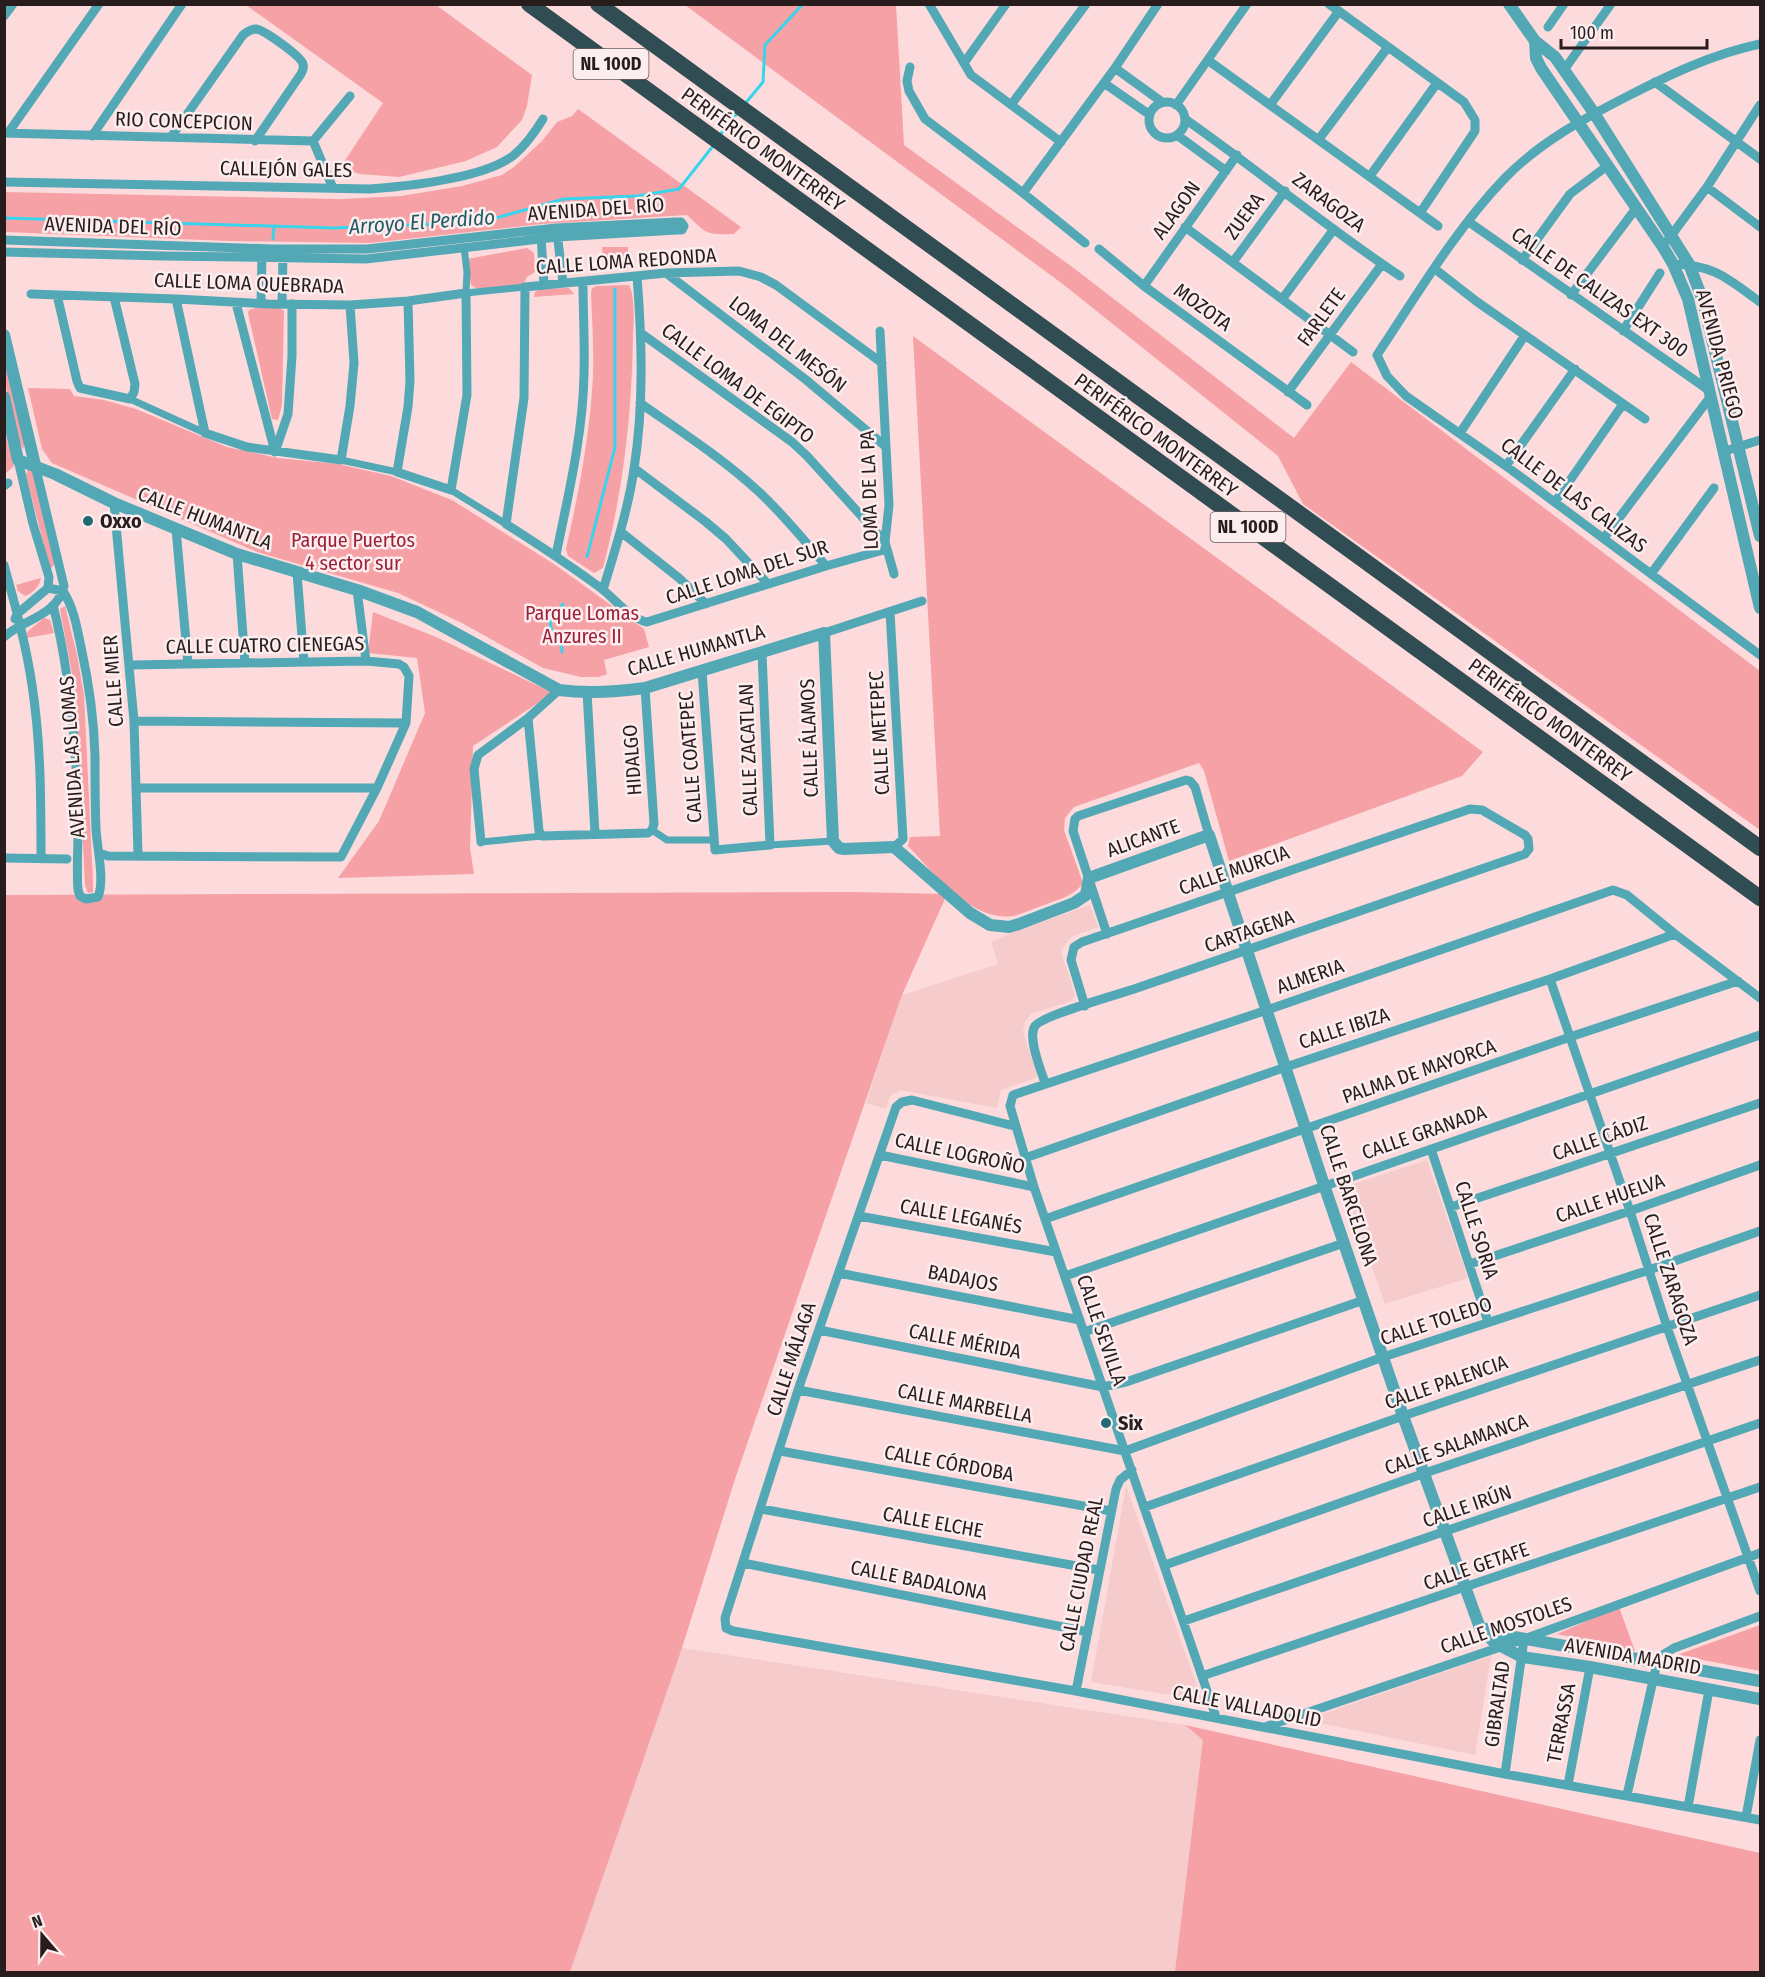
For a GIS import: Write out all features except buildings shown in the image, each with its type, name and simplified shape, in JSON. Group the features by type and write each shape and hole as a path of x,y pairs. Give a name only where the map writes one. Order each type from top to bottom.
{"highway":[{"name":"PERIFÉRICO MONTERREY","path":"529,4 1761,898"},
{"name":"PERIFÉRICO MONTERREY","path":"598,4 1761,848"}],"street":[{"path":"4,16 13,4"},
{"path":"6,133 99,4"},
{"path":"92,136 182,4"},
{"path":"964,63 1006,4"},
{"path":"1011,105 1086,4"},
{"path":"1023,193 1116,68 1158,4"},
{"path":"1176,105 1247,4"},
{"path":"1329,4 1464,102 1475,120 1475,131 1420,213"},
{"name":"AVENIDA PRIEGO","path":"1509,4 1535,41 1551,52 1594,113 1689,264 1702,298 1761,536"},
{"path":"1564,70 1611,4"},
{"path":"930,5 971,75 1061,142"},
{"path":"1548,27 1564,5"},
{"path":"1270,105 1339,11"},
{"path":"171,138 243,35 252,30 264,32 300,58 303,67 301,74 255,141"},
{"name":"AVENIDA PRIEGO","path":"1535,41 1536,58 1540,68 1663,247 1688,299 1761,608"},
{"path":"1645,419 1435,269 1505,178 1578,123 1654,82 1696,63 1731,50 1761,44"},
{"path":"1319,140 1388,47"},
{"path":"1209,61 1438,226"},
{"path":"910,67 907,81 909,91 925,119 1085,243"},
{"path":"1116,68 1162,102"},
{"path":"1654,82 1761,159"},
{"path":"1104,83 1150,115"},
{"path":"1370,176 1437,83"},
{"path":"333,188 313,141 350,96"},
{"path":"1162,102 1176,105 1183,110 1185,125 1178,135 1160,136 1151,127 1150,115 1162,102"},
{"path":"1663,247 1707,187 1761,105"},
{"name":"CALLEJÓN GALES","path":"4,182 369,189 399,186 458,176 503,162 520,150 543,119"},
{"name":"ZARAGOZA","path":"1185,119 1400,276"},
{"name":"RIO CONCEPCION","path":"6,133 313,141"},
{"path":"1178,135 1226,171"},
{"name":"ALAGON","path":"1144,286 1237,155"},
{"path":"1522,260 1570,194 1607,166"},
{"path":"1707,187 1761,226"},
{"name":"ZUERA","path":"1233,262 1285,191"},
{"path":"1571,295 1637,207"},
{"name":"AVENIDA DEL RÍO","path":"283,254 367,249 557,232 676,222 681,222 684,226 682,230 557,232"},
{"name":"CALLE DE CALIZAS EXT 300","path":"1469,222 1711,393"},
{"path":"1185,227 1353,352"},
{"path":"1283,298 1334,229"},
{"path":"557,232 563,283"},
{"path":"540,234 544,285"},
{"name":"AVENIDA DEL RÍO","path":"4,240 366,259 464,247 540,234"},
{"path":"451,490 467,395 467,272 464,247"},
{"name":"MOZOTA","path":"1099,249 1144,286 1308,405"},
{"name":"AVENIDA DEL RÍO","path":"4,252 262,253"},
{"path":"261,303 262,253"},
{"path":"282,304 283,254"},
{"name":"FARLETE","path":"1288,392 1382,264"},
{"path":"1673,264 1689,264 1716,271 1761,302"},
{"name":"CALLE DE LAS CALIZAS","path":"1435,269 1377,355 1395,387 1506,466 1761,655"},
{"name":"CALLE LOMA REDONDA","path":"525,287 666,273 739,272 761,277 776,285 882,363"},
{"name":"LOMA DEL MESÓN","path":"666,273 805,379 885,446"},
{"path":"1623,331 1660,273"},
{"path":"603,590 621,532 634,468 640,403 642,334 637,276"},
{"path":"556,555 580,429 584,375 583,282"},
{"path":"57,295 80,388 130,399 205,433 238,445 341,460 397,472 451,490 506,524 524,398 525,287 466,293"},
{"name":"CALLE LOMA QUEBRADA","path":"31,294 236,303 350,305 408,301 466,293"},
{"path":"114,297 135,384 134,393 130,399"},
{"path":"176,299 205,433"},
{"path":"397,472 410,381 408,301"},
{"path":"236,303 275,452"},
{"path":"275,452 288,414 292,375 292,304"},
{"path":"341,460 354,363 350,305"},
{"name":"LOMA DE LA PA","path":"879,331 889,505 886,546 894,574"},
{"name":"CALLE LOMA DE EGIPTO","path":"642,334 792,442 886,546"},
{"name":"AVENIDA LAS LOMAS","path":"4,335 62,574 63,591 69,600 76,622 89,689 95,755 96,838 99,853 100,891 98,897 80,896 78,890 78,812 72,700 53,605"},
{"path":"1460,433 1525,335"},
{"path":"1506,466 1575,369"},
{"path":"1604,538 1711,393"},
{"path":"4,397 33,524 49,577 48,588 17,615 7,635"},
{"path":"640,403 727,465 756,490 788,521 826,566"},
{"path":"1555,502 1623,404"},
{"path":"1725,451 1761,440"},
{"name":"CALLE HUMANTLA","path":"18,460 34,465 114,504 237,554 384,599 448,627 559,690 615,692 645,688 922,601"},
{"path":"634,468 720,533 768,584"},
{"path":"1651,574 1714,488"},
{"name":"CALLE MIER","path":"114,504 134,721 138,855"},
{"name":"CALLE LOMA DEL SUR","path":"506,524 556,555 639,620 647,622 886,546"},
{"path":"176,530 188,664"},
{"path":"621,532 679,578 706,604"},
{"path":"237,554 245,663"},
{"path":"4,565 21,627 38,731 41,859"},
{"path":"297,573 304,662"},
{"path":"7,635 40,616 53,605 63,591 48,588"},
{"path":"357,590 366,661"},
{"name":"CALLE METEPEC","path":"890,612 903,839 894,847"},
{"name":"CALLE ÁLAMOS","path":"824,633 833,841"},
{"name":"CALLE ZACATLAN","path":"762,653 770,845"},
{"name":"CALLE CUATRO CIENEGAS","path":"130,665 366,661 399,664 404,667 409,676 406,723"},
{"name":"CALLE COATEPEC","path":"702,671 714,840"},
{"name":"HIDALGO","path":"645,688 654,824 652,830"},
{"path":"559,690 528,718 483,750 475,762 481,842 595,833 648,833 652,830 667,840 714,840 715,850 833,841 839,848 844,849 894,847 970,913 985,923 999,927 1009,927 1074,903 1086,895 1089,878"},
{"path":"587,692 595,833"},
{"path":"528,718 539,831 542,836"},
{"path":"99,853 108,856 340,856 377,788 406,723 134,721"},
{"name":"CALLE BARCELONA","path":"1089,878 1073,831 1075,819 1078,816 1182,780 1190,781 1194,787 1246,951 1403,1416 1480,1628 1500,1646"},
{"path":"137,788 377,788"},
{"name":"CARTAGENA","path":"1045,1083 1032,1038 1034,1028 1042,1020 1526,854 1529,849 1525,835 1482,810 1464,810"},
{"name":"CALLE MURCIA","path":"1085,1006 1071,960 1072,953 1078,944 1464,810"},
{"name":"ALICANTE","path":"1089,878 1209,835"},
{"path":"4,858 67,859"},
{"path":"1089,878 1107,934"},
{"name":"ALMERIA","path":"1018,1092 1267,1010 1612,890 1627,895 1675,934"},
{"path":"1675,934 1761,998"},
{"name":"CALLE IBIZA","path":"1025,1158 1286,1066 1550,979 1675,934"},
{"name":"CALLE ZARAGOZA","path":"1550,979 1630,1211 1667,1327 1761,1591"},
{"name":"PALMA DE MAYORCA","path":"1045,1219 1738,981"},
{"name":"CALLE GRANADA","path":"1065,1276 1761,1035"},
{"name":"CALLE SEVILLA","path":"1018,1092 1010,1101 1014,1126 1216,1717"},
{"name":"CALLE MÁLAGA","path":"726,1628 725,1618 798,1390 898,1104 912,1100 1014,1126"},
{"name":"CALLE CÁDIZ","path":"1451,1207 1761,1102"},
{"name":"CALLE SORIA","path":"1431,1149 1488,1322"},
{"name":"CALLE LOGROÑO","path":"880,1155 1034,1187"},
{"name":"CALLE HUELVA","path":"1470,1264 1761,1165"},
{"name":"CALLE LEGANÉS","path":"859,1216 1056,1252"},
{"name":"CALLE TOLEDO","path":"1125,1451 1383,1357 1761,1231"},
{"path":"1084,1332 1344,1243"},
{"name":"BADAJOS","path":"839,1273 1080,1320"},
{"name":"CALLE PALENCIA","path":"1145,1508 1403,1416 1761,1295"},
{"path":"1104,1387 1126,1382 1364,1300"},
{"name":"CALLE MÉRIDA","path":"819,1330 1104,1387"},
{"name":"CALLE SALAMANCA","path":"1165,1565 1425,1473 1761,1360"},
{"name":"CALLE MARBELLA","path":"798,1390 1125,1451"},
{"name":"CALLE IRÚN","path":"1184,1621 1761,1423"},
{"name":"CALLE CÓRDOBA","path":"780,1451 1111,1511"},
{"name":"CALLE CIUDAD REAL","path":"1076,1691 1111,1511 1120,1480 1132,1470"},
{"name":"CALLE GETAFE","path":"1202,1676 1761,1487"},
{"name":"CALLE ELCHE","path":"761,1509 1099,1570"},
{"name":"CALLE MOSTOLES","path":"1263,1728 1524,1639 1761,1553"},
{"name":"CALLE BADALONA","path":"743,1563 1088,1632"},
{"path":"1627,1795 1657,1663 1664,1654 1674,1648 1761,1616"},
{"name":"CALLE VALLADOLID","path":"726,1628 1076,1691 1505,1774 1761,1820"},
{"path":"1480,1628 1524,1639"},
{"name":"GIBRALTAD","path":"1505,1774 1524,1639"},
{"name":"AVENIDA MADRID","path":"1524,1639 1761,1681"},
{"name":"AVENIDA MADRID","path":"1500,1646 1522,1657 1761,1699"},
{"name":"TERRASSA","path":"1568,1785 1590,1668"},
{"path":"1688,1807 1709,1690"},
{"path":"1746,1817 1761,1740"}],"shaded area":[{"path":"1090,905 1098,927 1071,937 1061,952 1075,995 1071,1001 1031,1014 1025,1022 1023,1032 1038,1077 1001,1090 997,1108 900,1090 890,1096 886,1109 866,1103 902,995 998,964 991,942"},
{"path":"1427,1160 1468,1278 1385,1304 1344,1187"},
{"path":"1126,1486 1202,1700 1091,1682"},
{"path":"682,1648 1185,1725 1203,1740 1199,1972 570,1972"},
{"path":"1491,1656 1475,1755 1305,1720 1400,1687"}],"green space":[{"path":"246,5 436,5 532,75 527,106 522,120 497,147 466,161 399,177 360,174 340,168 383,103"},
{"path":"685,5 896,5 904,145 1075,269 1294,438 1351,362 1760,671 1760,830 1303,504 1278,456 1064,285"},
{"path":"578,109 741,227 734,234 712,233 703,230 687,215 541,224 370,243 229,241 5,232 5,192 341,199 401,196 462,186 502,175 542,141 557,122 572,116"},
{"path":"602,247 628,247 628,269 604,270"},
{"path":"527,248 534,253 535,272 527,277 523,285 477,289 471,285 467,259"},
{"path":"629,285 633,302 634,324 631,394 625,453 616,511 603,568 594,573 568,556 566,549 583,463 592,398 591,293 592,288 597,286"},
{"path":"569,288 574,294 534,297 535,292 540,289"},
{"path":"280,308 284,311 282,405 278,420 272,419 248,313 249,310"},
{"path":"913,336 1483,752 1462,776 1229,861 1204,771 1199,763 1074,807 1065,818 1064,830 1083,883 1070,895 1013,916 997,916 968,904 942,882 908,846 910,837 940,836"},
{"path":"4,352 25,444 23,449 17,438 5,382"},
{"path":"28,388 70,389 74,396 104,400 136,409 227,447 278,458 338,464 391,476 452,500 554,564 644,629 649,647 604,660 607,674 599,677 581,677 543,668 460,622 398,593 257,552 52,463 42,449"},
{"path":"4,429 14,466 5,474 4,474"},
{"path":"28,469 32,470 55,564 51,568 26,475"},
{"path":"41,578 37,587 28,595 25,596 18,591 16,585"},
{"path":"65,606 84,695 93,881 93,892 88,893 85,885 76,695 60,609"},
{"path":"373,612 436,637 553,693 473,746 470,848 474,874 338,878 379,821 425,713 417,658 368,653"},
{"path":"44,618 50,620 54,633 27,638 27,632"},
{"path":"853,892 947,894 902,995 736,1476 682,1648 570,1972 5,1972 5,895"},
{"path":"1619,1607 1635,1651 1557,1634"},
{"path":"1760,1625 1760,1671 1677,1655"},
{"path":"1185,1725 1760,1853 1760,1972 1175,1972 1203,1740"}],"waterway":[{"name":"Arroyo El Perdido","path":"744,105 763,82 765,45 803,4"},
{"name":"Arroyo El Perdido","path":"720,135 738,112"},
{"name":"Arroyo El Perdido","path":"4,218 334,228 431,224 496,218 564,199 637,196 679,189 713,146"},
{"path":"612,197 612,213"},
{"path":"273,239 274,226"},
{"path":"587,557 615,447 615,289"},
{"path":"562,652 550,624 553,616 563,604"}],"place":[{"name":"Oxxo","path":"88,521"},
{"name":"Six","path":"1106,1423"}],"park label":[{"name":"Parque Puertos 4 sector sur","path":"353,552"},
{"name":"Parque Lomas Anzures II","path":"582,624"}]}
